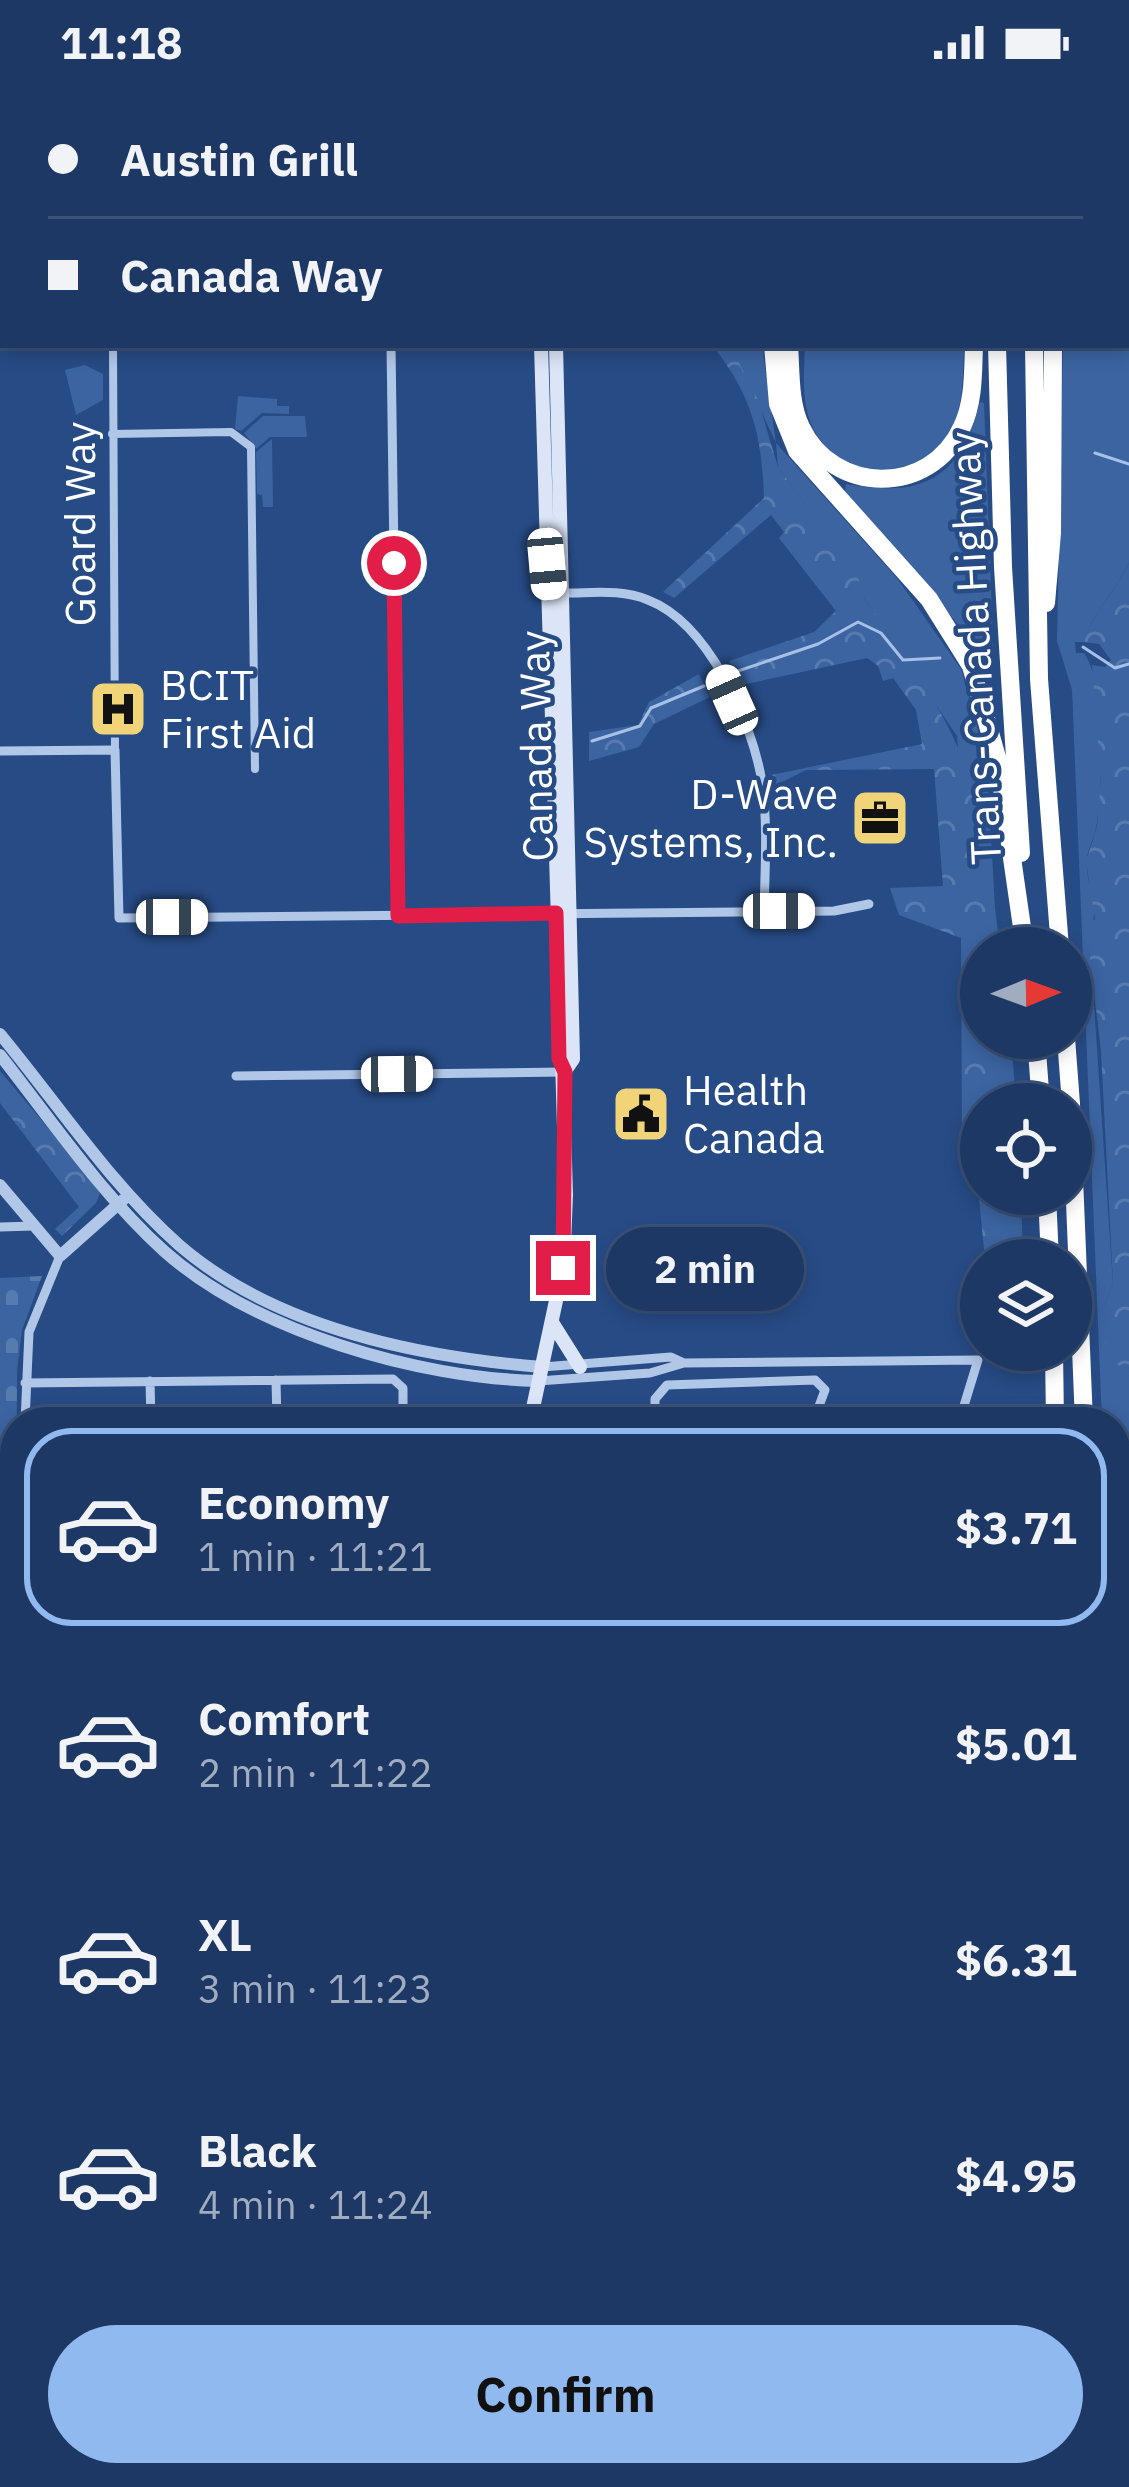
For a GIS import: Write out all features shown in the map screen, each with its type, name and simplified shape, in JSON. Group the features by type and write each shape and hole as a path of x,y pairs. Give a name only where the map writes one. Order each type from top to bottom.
{"highway":[{"path":"782,351 798,423 811,445 844,472 874,481 926,469 962,428 971,399 974,348"},
{"name":"Trans-Canada Highway","path":"997,348 1003,567 1025,927"},
{"name":"Trans-Canada Highway","path":"1034,348 1039,679 1058,927"},
{"path":"1039,679 1052,533 1053,348"},
{"path":"782,351 778,404 797,451 929,599 971,666 998,760 1023,927"},
{"path":"1076,1215 1083,1407"},
{"path":"1054,1371 1055,1407"}],"main road":[{"name":"Canada Way","path":"533,1407 553,1324 566,1232 565,1072 573,1059 541,348"},
{"name":"Canada Way","path":"556,348 566,593 563,913"},
{"path":"553,1324 580,1366"}],"street":[{"name":"Goard Way","path":"113,348 119,918 398,916"},
{"path":"391,348 398,916 848,911 869,904"},
{"path":"112,434 231,432 251,448 256,770"},
{"path":"566,593 616,592 650,600 680,617 706,646 760,773 764,912"},
{"path":"0,751 115,750"},
{"path":"0,1034 124,1200"},
{"path":"0,1055 124,1200 252,1302 386,1340 540,1374 631,1375 673,1370 684,1363"},
{"path":"236,1076 565,1072"},
{"path":"0,1185 60,1256"},
{"path":"25,1407 32,1319 60,1256 124,1200"},
{"path":"0,1227 34,1226"},
{"path":"540,1374 671,1357 684,1363 978,1360 964,1407"},
{"path":"276,1380 277,1407"},
{"path":"655,1407 664,1386 814,1380 825,1390 819,1407"},
{"path":"150,1381 151,1407"},
{"path":"25,1382 400,1383 402,1407"}],"green space":[{"path":"714,348 732,348 758,400 778,467 857,575 865,600 952,736 976,810 976,849 968,889 995,908 997,927 960,927 960,938 899,915 890,888 943,886 934,769 806,770 776,785 771,775 922,744 916,710 893,678 883,681 878,666 867,658 737,686 729,661 814,632 836,611 779,538 784,532 771,515 674,598 663,592 764,498 761,455 746,399"},
{"path":"731,348 762,348 776,443"},
{"path":"805,348 964,348 961,398 952,429 925,459 907,467 868,469 832,453 812,427 804,392"},
{"path":"1063,348 1129,348 1129,563 1084,642 1075,642 1076,653 1084,653 1091,667 1101,734 1099,805 1087,858 1094,904 1091,927 1082,927 1072,690 1057,641"},
{"path":"85,365 103,374 103,400 76,415 65,370"},
{"path":"238,396 277,399 277,406 289,406 289,414 262,413 241,431 235,429"},
{"path":"980,402 984,403 994,667 845,491 846,484 896,488 934,478 961,450"},
{"path":"263,416 305,416 307,437 270,437 256,449 244,433"},
{"path":"272,439 273,507 263,507 262,495 257,494 256,452"},
{"path":"776,443 897,578 961,669 987,763 995,908 968,890 957,736 865,600 856,575 778,467"},
{"path":"1129,563 1127,1373 1105,1353 1105,1306 1113,1283 1092,927 1086,925 1095,919 1086,862 1097,826 1101,777 1092,665 1105,667 1111,660 1099,644 1084,642"},
{"path":"699,674 710,697 654,724 639,747 589,761 589,732 638,725 649,702"},
{"path":"1092,976 1113,1283 1105,1306 1127,1372 1129,1367 1129,1407 1101,1407 1092,1083 1088,1083"},
{"path":"962,1059 1013,1059 1014,1083 962,1083"},
{"path":"0,1071 101,1191 96,1203 62,1236 55,1229 79,1207 0,1103"},
{"path":"981,1215 1022,1215 1022,1239 983,1239"},
{"path":"42,1276 22,1330 17,1407 0,1407 0,1278"}],"waterway":[{"path":"1095,453 1129,464"},
{"path":"735,672 818,644 858,622 881,633 903,660 940,658"},
{"path":"1083,647 1115,668 1129,664"},
{"path":"592,741 640,726 651,708 704,686"}],"place":[{"name":"BCIT First Aid","path":"118,709"},
{"name":"D-Wave Systems, Inc.","path":"880,818"},
{"name":"Health Canada","path":"641,1114"}],"route":[{"path":"394,563 398,916 556,913 559,1059 565,1072 563,1268"}]}
